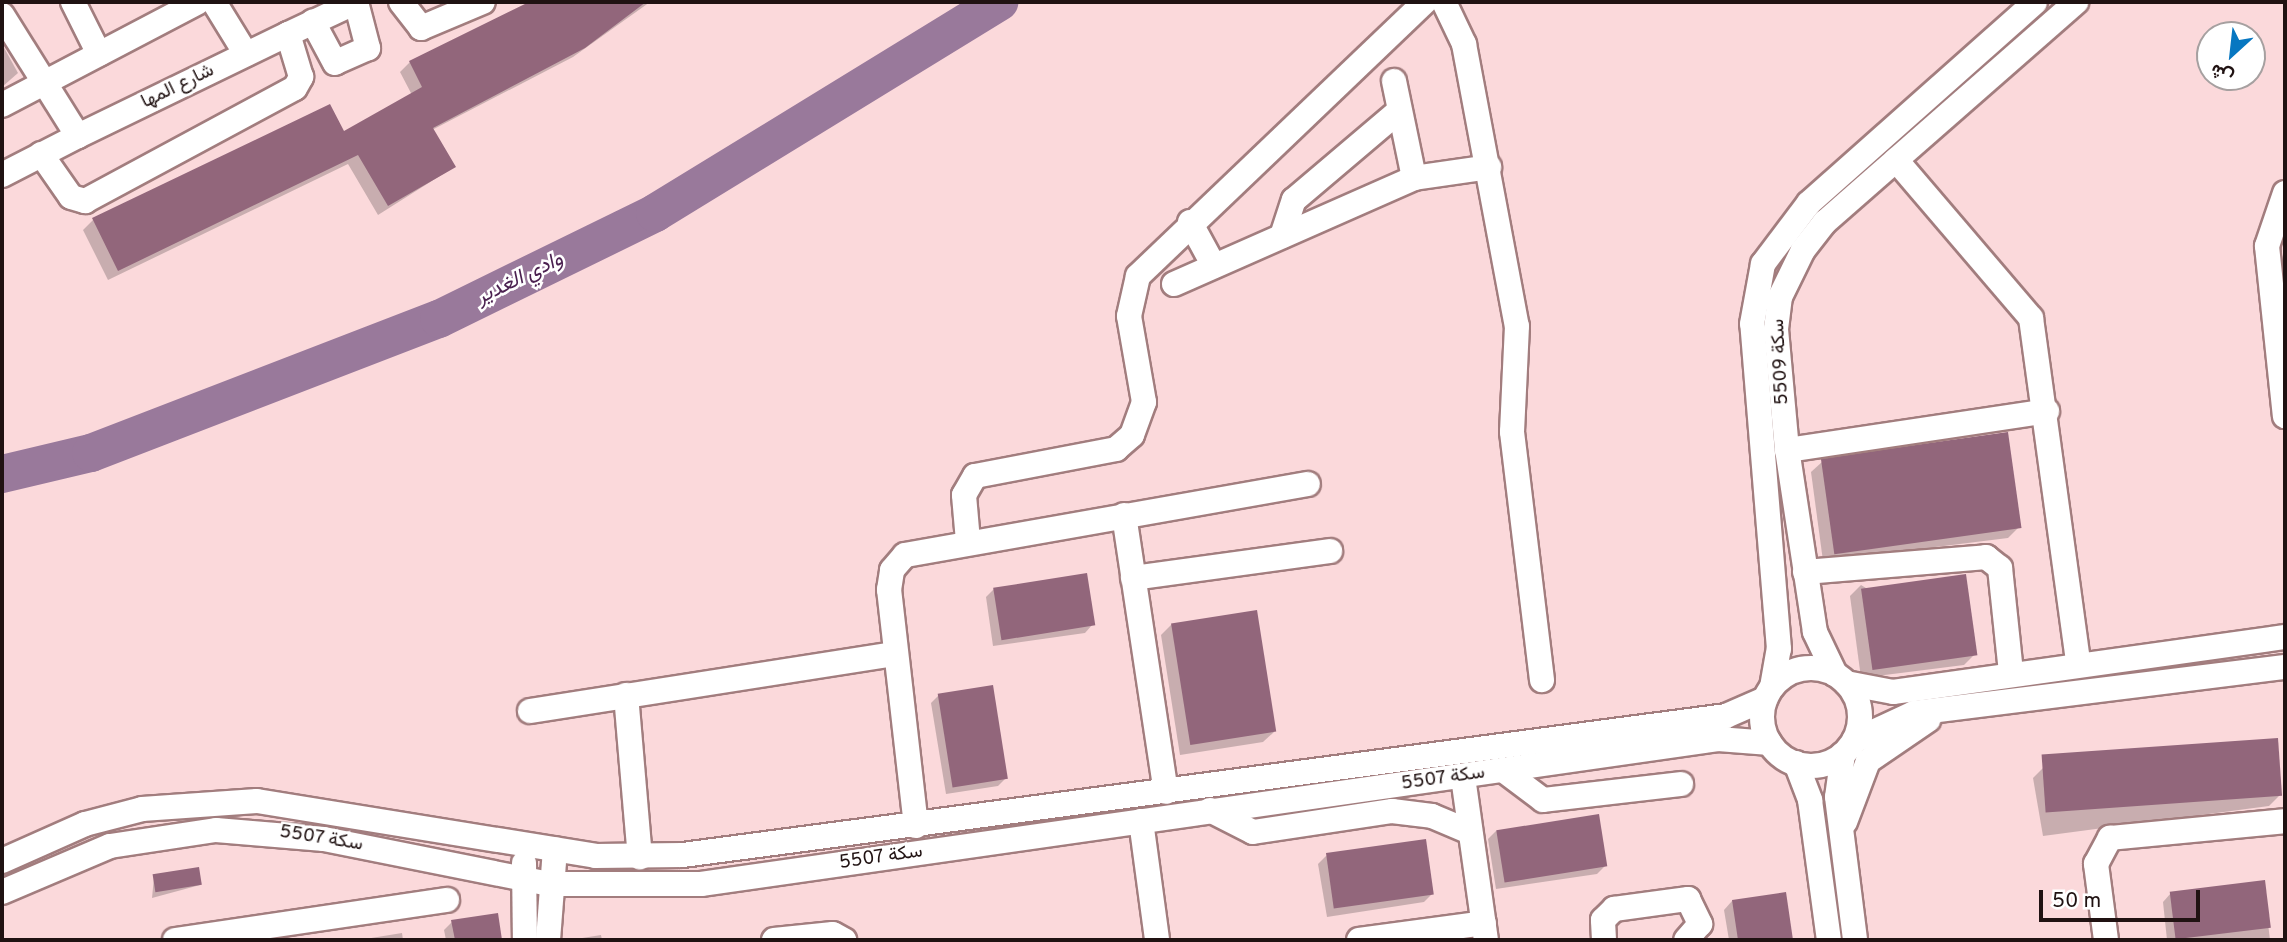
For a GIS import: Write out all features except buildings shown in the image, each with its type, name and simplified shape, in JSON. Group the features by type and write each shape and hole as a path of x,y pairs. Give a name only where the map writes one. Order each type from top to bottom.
{"street":[{"path":"73,2 99,54"},
{"path":"2,105 198,2"},
{"path":"214,2 246,54"},
{"path":"313,22 331,61 353,58 370,43 356,2"},
{"name":"شارع المها","path":"2,175 356,2"},
{"path":"401,2 415,25 429,28 483,2"},
{"path":"968,541 964,495 975,476 1116,449 1132,435 1144,402 1129,316 1133,287 1145,266 1424,2"},
{"path":"1444,2 1464,44 1517,326 1512,432 1542,680"},
{"name":"سكة 5509","path":"1768,693 1779,649 1752,324 1763,264 1809,203 2035,2"},
{"name":"سكة 5509","path":"1841,679 1815,632 1787,450 1776,329 1784,286 1825,222 2076,2"},
{"path":"2,15 78,136"},
{"path":"41,154 71,197 85,201 295,88 301,77 288,34"},
{"path":"1394,81 1414,178"},
{"path":"1282,236 1294,200 1399,111"},
{"path":"1896,160 2025,306 2035,331 2078,663"},
{"path":"1174,284 1414,178 1489,167"},
{"path":"2285,193 2267,246 2279,311 2285,416"},
{"path":"1190,222 1214,266"},
{"path":"1787,450 2047,411"},
{"path":"916,826 893,654 889,580 898,562 914,550 1308,484"},
{"path":"1124,515 1166,792"},
{"path":"1133,578 1330,551"},
{"path":"1805,572 1986,557 2000,568 2011,672"},
{"path":"2285,637 2011,672 1893,692 1801,669 1768,693 1763,729 1770,743 1796,763 1813,766 1897,716 1955,706 2285,667"},
{"path":"530,711 893,654"},
{"path":"1841,679 1859,711 1837,782 1841,839 1854,940"},
{"name":"سكة 5507","path":"2,861 85,824 199,801 315,807 525,845 640,857 916,826 1726,716 1768,693"},
{"path":"626,695 640,857"},
{"path":"1841,839 1868,761 1903,732 1955,706"},
{"name":"سكة 5507","path":"2,892 110,846 216,830 324,839 550,884 701,884 1718,739 1770,743"},
{"path":"1796,763 1810,800 1829,940"},
{"path":"1503,771 1543,800 1681,784"},
{"path":"1359,940 1485,932 1463,777"},
{"path":"1210,810 1253,832 1392,811 1432,816 1470,832"},
{"path":"1141,821 1157,940"},
{"path":"2106,940 2096,864 2110,838 2285,821"},
{"path":"525,845 522,879 525,940"},
{"path":"548,940 550,884 555,849"},
{"path":"1604,940 1603,919 1614,909 1688,899 1700,923 1686,940"},
{"path":"175,940 447,900"},
{"path":"774,940 833,934 844,940"}],"waterway":[{"name":"وادي الغدير","path":"2,474 91,453 439,319 655,213 999,2"}]}
